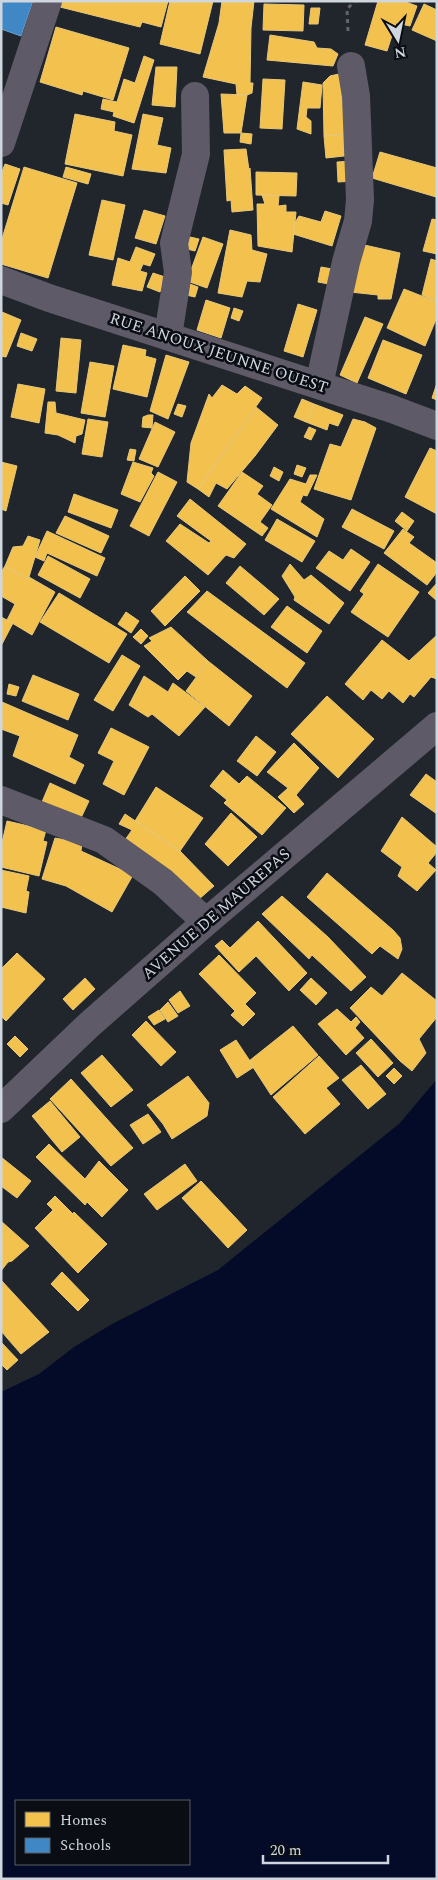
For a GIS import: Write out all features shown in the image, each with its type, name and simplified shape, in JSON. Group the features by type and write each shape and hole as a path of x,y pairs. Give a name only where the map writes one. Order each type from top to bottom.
{"street":[{"path":"1,144 48,1"},
{"path":"319,385 346,262 358,221 360,200 356,96 351,66"},
{"path":"168,336 178,272 174,244 196,154 196,96"},
{"name":"RUE ANOUX JEUNNE OUEST","path":"1,280 50,298 392,409 437,426"},
{"name":"AVENUE DE MAUREPAS","path":"1,1109 90,1024 206,922 437,726"},
{"path":"1,800 104,840 163,882 206,922"}],"water":[{"path":"437,1079 437,1879 1,1879 1,1392 39,1374 74,1347 112,1324 218,1270 400,1123"}],"building: Homes":[{"path":"61,1 168,1 161,27 142,22 140,27 60,7"},
{"path":"170,1 213,1 200,54 160,44"},
{"path":"222,1 254,1 251,28 250,83 253,83 252,93 247,95 237,95 236,84 203,77 219,23"},
{"path":"378,1 403,1 417,6 410,26 396,23 387,51 365,45"},
{"path":"264,4 304,5 303,31 263,30"},
{"path":"424,4 437,10 437,41 412,30"},
{"path":"311,8 320,8 318,24 309,24"},
{"path":"56,27 129,48 113,100 83,91 82,95 40,82"},
{"path":"270,35 314,42 317,48 331,49 338,54 333,66 267,60"},
{"path":"144,56 154,60 134,123 113,116 114,112 101,109 103,99 117,102 124,79 135,83"},
{"path":"156,67 177,67 175,107 152,105"},
{"path":"343,73 350,134 324,136 323,83 330,76"},
{"path":"263,79 285,80 282,129 260,128"},
{"path":"303,82 322,85 320,108 307,108 306,117 311,121 311,134 297,129"},
{"path":"221,94 247,95 241,133 224,133"},
{"path":"75,114 115,122 114,131 132,135 123,176 65,164"},
{"path":"143,114 163,118 157,145 171,148 166,173 132,169"},
{"path":"241,133 252,134 251,144 240,142"},
{"path":"350,134 353,155 326,158 324,136"},
{"path":"246,149 249,170 250,168 253,210 232,212 231,200 227,201 224,150"},
{"path":"380,152 437,168 436,197 372,178"},
{"path":"353,161 355,181 338,182 337,162"},
{"path":"5,164 20,169 8,205 1,203 1,174"},
{"path":"24,167 77,183 48,278 1,264 1,242"},
{"path":"66,167 91,174 88,184 63,177"},
{"path":"256,172 297,173 296,196 256,195"},
{"path":"262,195 279,196 278,206 286,205 286,212 296,212 292,252 258,246 257,204 265,204"},
{"path":"102,200 125,205 113,260 89,255"},
{"path":"144,210 165,216 156,244 135,238"},
{"path":"325,211 341,216 332,246 293,234 294,224 299,216 321,222"},
{"path":"432,219 437,220 437,254 423,251"},
{"path":"230,230 251,235 252,250 267,254 260,282 247,281 242,297 218,293"},
{"path":"190,237 199,239 195,251 187,249"},
{"path":"203,237 223,244 207,288 187,281"},
{"path":"360,244 400,253 391,299 378,299 378,295 350,292"},
{"path":"136,247 155,254 150,266 143,264 140,271 147,273 142,291 112,285 118,258 130,262"},
{"path":"431,259 437,261 437,302 422,295"},
{"path":"321,267 338,270 334,285 318,282"},
{"path":"153,273 165,277 160,292 147,287"},
{"path":"190,284 198,287 195,297 186,295"},
{"path":"404,289 437,302 437,317 425,346 387,328"},
{"path":"206,300 230,308 221,338 197,330"},
{"path":"298,304 317,310 303,357 284,351"},
{"path":"234,308 243,311 239,321 231,318"},
{"path":"2,312 21,320 6,357 1,356"},
{"path":"365,317 383,324 357,383 340,375"},
{"path":"21,333 37,339 32,351 17,346"},
{"path":"61,338 81,340 76,393 56,391"},
{"path":"383,340 422,355 406,394 368,378"},
{"path":"123,345 146,350 145,356 156,359 147,397 113,389"},
{"path":"166,355 189,362 168,419 150,411"},
{"path":"90,362 114,366 105,417 81,413"},
{"path":"437,383 437,400 432,398"},
{"path":"18,384 45,389 39,423 11,417"},
{"path":"222,385 237,394 245,386 262,398 198,489 187,482 191,443 209,394 212,398"},
{"path":"302,399 314,404 306,422 294,417"},
{"path":"48,402 55,402 56,413 85,420 82,434 76,436 75,443 58,435 45,433"},
{"path":"178,404 186,406 182,417 174,414"},
{"path":"314,404 343,415 338,426 329,423 327,430 306,422"},
{"path":"256,407 278,425 227,489 216,483 209,497 198,489"},
{"path":"153,415 152,428 142,427 143,417"},
{"path":"88,419 108,422 102,457 82,454"},
{"path":"353,419 365,422 376,428 351,500 314,489 330,444 341,447"},
{"path":"155,422 175,432 158,467 139,459"},
{"path":"309,427 316,430 311,440 304,437"},
{"path":"430,448 437,451 437,514 405,497"},
{"path":"130,449 136,450 134,461 127,460"},
{"path":"1,462 17,466 6,511 1,509"},
{"path":"133,462 153,468 151,473 154,476 140,502 121,494"},
{"path":"297,465 306,468 302,477 294,474"},
{"path":"274,467 283,472 279,481 270,476"},
{"path":"158,472 177,482 149,536 130,526"},
{"path":"242,472 263,486 257,494 272,505 260,522 268,528 262,536 218,506"},
{"path":"310,475 317,475 307,496 303,495 300,502 324,519 317,537 271,509 290,479 306,484"},
{"path":"74,494 118,510 111,528 68,512"},
{"path":"190,499 246,544 234,558 226,555 208,575 166,541 180,524 209,543 211,541 177,516"},
{"path":"352,509 394,531 384,549 342,527"},
{"path":"402,512 414,521 407,531 395,521"},
{"path":"65,516 109,536 101,553 56,533"},
{"path":"277,519 315,541 302,562 265,540"},
{"path":"403,529 414,537 409,543 437,563 437,572 427,585 384,553"},
{"path":"47,531 105,558 97,576 47,553 44,561 35,557"},
{"path":"28,536 40,540 27,579 5,566 13,547 23,546"},
{"path":"351,549 370,562 350,591 316,568 329,551 343,560"},
{"path":"48,556 90,579 80,598 38,575"},
{"path":"290,564 304,580 311,575 344,603 329,624 294,600 295,597 282,576"},
{"path":"378,564 419,592 388,637 351,612 364,594 360,591"},
{"path":"5,566 55,592 32,635 7,620 15,604 1,596 1,572"},
{"path":"240,566 279,599 264,615 226,583"},
{"path":"185,576 200,591 165,626 151,611"},
{"path":"437,583 437,601 428,593"},
{"path":"207,591 305,663 287,688 187,612"},
{"path":"59,593 127,634 109,663 40,622"},
{"path":"287,606 322,631 307,653 271,627"},
{"path":"126,612 139,621 131,633 118,624"},
{"path":"1,617 13,623 1,646"},
{"path":"171,627 208,661 196,677 187,671 178,680 144,646 152,641 149,638"},
{"path":"141,629 148,636 141,644 133,637"},
{"path":"437,635 437,679 431,677 414,697 410,694 403,703 389,691 382,699 371,690 363,700 345,684 382,640 409,661"},
{"path":"122,655 140,666 113,711 94,700"},
{"path":"208,661 252,696 229,726 186,691"},
{"path":"33,675 79,694 68,720 22,701"},
{"path":"144,676 168,692 173,683 205,707 179,736 152,714 148,717 129,705"},
{"path":"9,684 19,687 16,696 7,694"},
{"path":"327,696 374,739 338,778 291,734"},
{"path":"2,702 78,735 69,757 84,765 75,784 13,756 20,736 1,729"},
{"path":"111,728 149,747 124,795 103,784 114,761 98,753"},
{"path":"256,736 276,752 257,776 237,761"},
{"path":"294,743 319,768 296,795 304,804 294,813 278,797 288,788 267,772"},
{"path":"223,770 239,784 247,776 286,808 262,835 224,803 227,800 210,786"},
{"path":"426,774 437,782 437,814 410,795"},
{"path":"50,783 89,801 80,820 42,802"},
{"path":"156,787 203,818 180,851 135,821"},
{"path":"231,813 257,837 228,866 205,844"},
{"path":"125,814 180,851 214,886 198,900 120,847 132,830 119,824"},
{"path":"402,817 437,847 437,852 428,863 436,870 417,891 398,876 402,867 381,851"},
{"path":"7,821 46,830 43,841 47,842 39,876 1,867 1,847"},
{"path":"55,838 82,843 81,851 133,875 112,912 66,886 42,879"},
{"path":"1,870 29,876 26,891 29,892 26,913 1,907"},
{"path":"327,873 400,938 402,949 398,959 380,946 372,954 307,897"},
{"path":"282,896 328,937 366,977 351,991 312,955 309,959 262,914"},
{"path":"258,921 307,973 289,991 256,956 239,972 215,946 222,940 230,948"},
{"path":"17,953 45,979 6,1021 1,1016 1,969"},
{"path":"219,955 256,993 245,1004 255,1014 243,1026 231,1015 235,1011 199,974"},
{"path":"402,973 437,1001 437,1017 419,1039 426,1053 412,1071 400,1061 350,1008 371,987 382,996"},
{"path":"85,978 95,989 73,1010 63,999"},
{"path":"311,978 327,993 316,1005 300,990"},
{"path":"180,991 190,1006 178,1013 169,1000"},
{"path":"168,1002 178,1016 168,1022 160,1010"},
{"path":"337,1009 351,1022 356,1017 360,1022 355,1028 364,1038 346,1055 318,1024"},
{"path":"159,1010 165,1019 154,1025 148,1017"},
{"path":"146,1021 176,1052 161,1066 132,1035"},
{"path":"293,1026 318,1055 271,1095 249,1061"},
{"path":"15,1036 28,1049 20,1057 7,1044"},
{"path":"371,1039 393,1063 378,1077 356,1053"},
{"path":"236,1040 254,1067 237,1078 220,1050"},
{"path":"102,1055 133,1090 111,1107 81,1073"},
{"path":"319,1056 339,1078 326,1088 340,1104 305,1134 273,1097"},
{"path":"361,1065 386,1094 368,1109 342,1080"},
{"path":"394,1068 402,1076 394,1084 386,1076"},
{"path":"188,1076 209,1103 207,1116 172,1139 163,1124 147,1105"},
{"path":"71,1079 133,1148 111,1166 50,1099"},
{"path":"50,1101 80,1137 62,1152 32,1116"},
{"path":"148,1114 161,1132 143,1144 130,1125"},
{"path":"49,1144 85,1179 99,1161 128,1190 102,1217 87,1202 85,1205 36,1157"},
{"path":"1,1157 31,1181 17,1198 1,1186"},
{"path":"185,1164 197,1181 157,1210 144,1194"},
{"path":"201,1181 247,1230 228,1248 182,1198"},
{"path":"55,1196 107,1244 78,1273 35,1228 53,1210 47,1204"},
{"path":"1,1221 29,1246 12,1261 8,1262 1,1271"},
{"path":"62,1272 89,1300 78,1311 51,1284"},
{"path":"1,1280 49,1332 21,1354 1,1331"},
{"path":"1,1342 18,1360 7,1370 1,1364"}],"building: Schools":[{"path":"1,1 33,1 21,36 1,29"}]}
